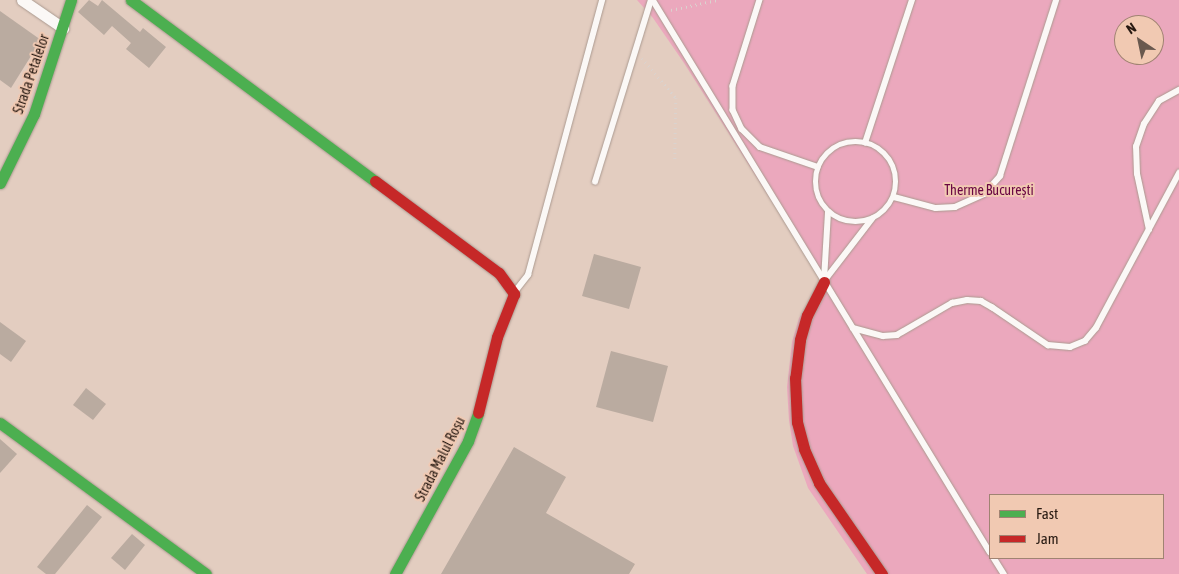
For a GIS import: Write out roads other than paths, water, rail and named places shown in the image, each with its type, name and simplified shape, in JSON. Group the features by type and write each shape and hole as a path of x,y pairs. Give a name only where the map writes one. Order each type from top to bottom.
{"street":[{"path":"22,0 63,28"},
{"name":"Strada Petalelor","path":"0,183 34,114 71,0"},
{"path":"131,0 499,273 514,294"},
{"path":"824,282 807,315 800,340 795,378 797,422 804,449 819,483 882,574"},
{"name":"Strada Malul Roșu","path":"395,574 468,441 482,404 497,337 514,294"},
{"path":"0,423 206,574"}],"lane":[{"path":"514,294 528,275 602,0"},
{"path":"652,0 989,550"},
{"path":"595,182 652,0"},
{"path":"760,0 733,86 733,110 742,129 760,147 818,167"},
{"path":"865,143 912,0"},
{"path":"894,197 936,208 955,207 984,194 1000,176 1056,0"},
{"path":"1149,230 1137,174 1136,146 1144,124 1159,101 1179,90"},
{"path":"865,143 881,150 892,164 896,180 894,197 885,210 872,219 824,282 828,212 816,191 818,167 837,146 865,143"},
{"path":"853,328 883,336 897,335 952,303 967,300 986,304 1048,345 1070,347 1085,341 1096,328 1179,173"},
{"path":"828,212 849,222 872,219"},
{"path":"995,559 1004,574"}],"park label":[{"name":"Therme București","path":"989,190"}]}
